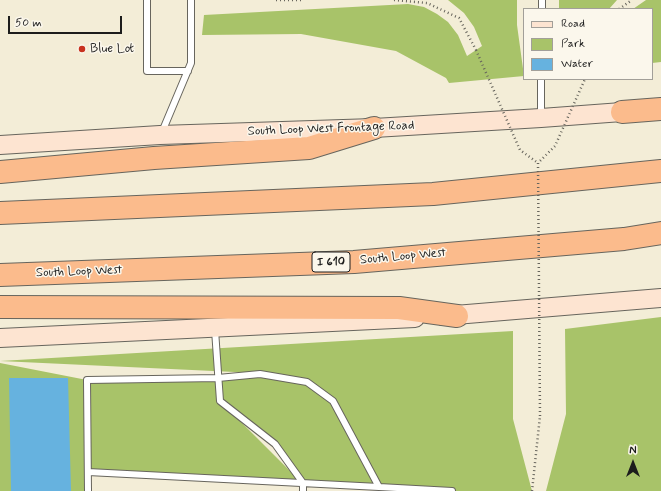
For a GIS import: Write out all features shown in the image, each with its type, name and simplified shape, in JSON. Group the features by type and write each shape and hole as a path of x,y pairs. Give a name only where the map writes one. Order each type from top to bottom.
{"highway":[{"path":"622,112 661,109"},
{"path":"0,172 154,158 309,148 374,128"},
{"path":"0,213 433,194 661,171"},
{"name":"South Loop West","path":"0,275 354,262 624,239 661,234"},
{"path":"0,307 399,308 457,316"}],"main road":[{"name":"South Loop West Frontage Road","path":"0,145 160,135 374,128 541,118 622,112 661,105"},
{"path":"0,338 457,316 661,298"}],"lane":[{"path":"147,0 147,71 188,71"},
{"path":"160,135 191,63 191,0"},
{"path":"541,80 541,118"},
{"path":"215,327 220,401 275,444 303,483 303,491"},
{"path":"88,491 87,380 218,378 260,374 307,382 333,401 379,487"},
{"path":"88,472 452,491"}],"path":[{"path":"276,0 304,0"},
{"path":"394,0 427,3 459,18 476,50 520,150 538,163"},
{"path":"620,8 632,0"},
{"path":"532,491 540,416 538,163 555,146 586,80"}],"green space":[{"path":"448,0 517,0 517,25 523,76 449,83 446,78 396,51 301,34 202,35 204,15 408,4 424,7 448,22 458,35 467,56 482,46 474,27 464,13"},
{"path":"559,0 617,0 610,8 559,8"},
{"path":"646,0 661,0 661,62 653,63 653,8 634,8"},
{"path":"661,317 661,491 546,491 566,414 565,329"},
{"path":"513,331 513,419 532,491 452,491 88,472 88,491 0,491 0,363 87,380 218,378 256,373 0,361","holes":["224,405 275,444 300,481"]}],"water":[{"path":"9,378 68,378 71,491 11,491"}],"place":[{"name":"Blue Lot","path":"82,49"}]}
